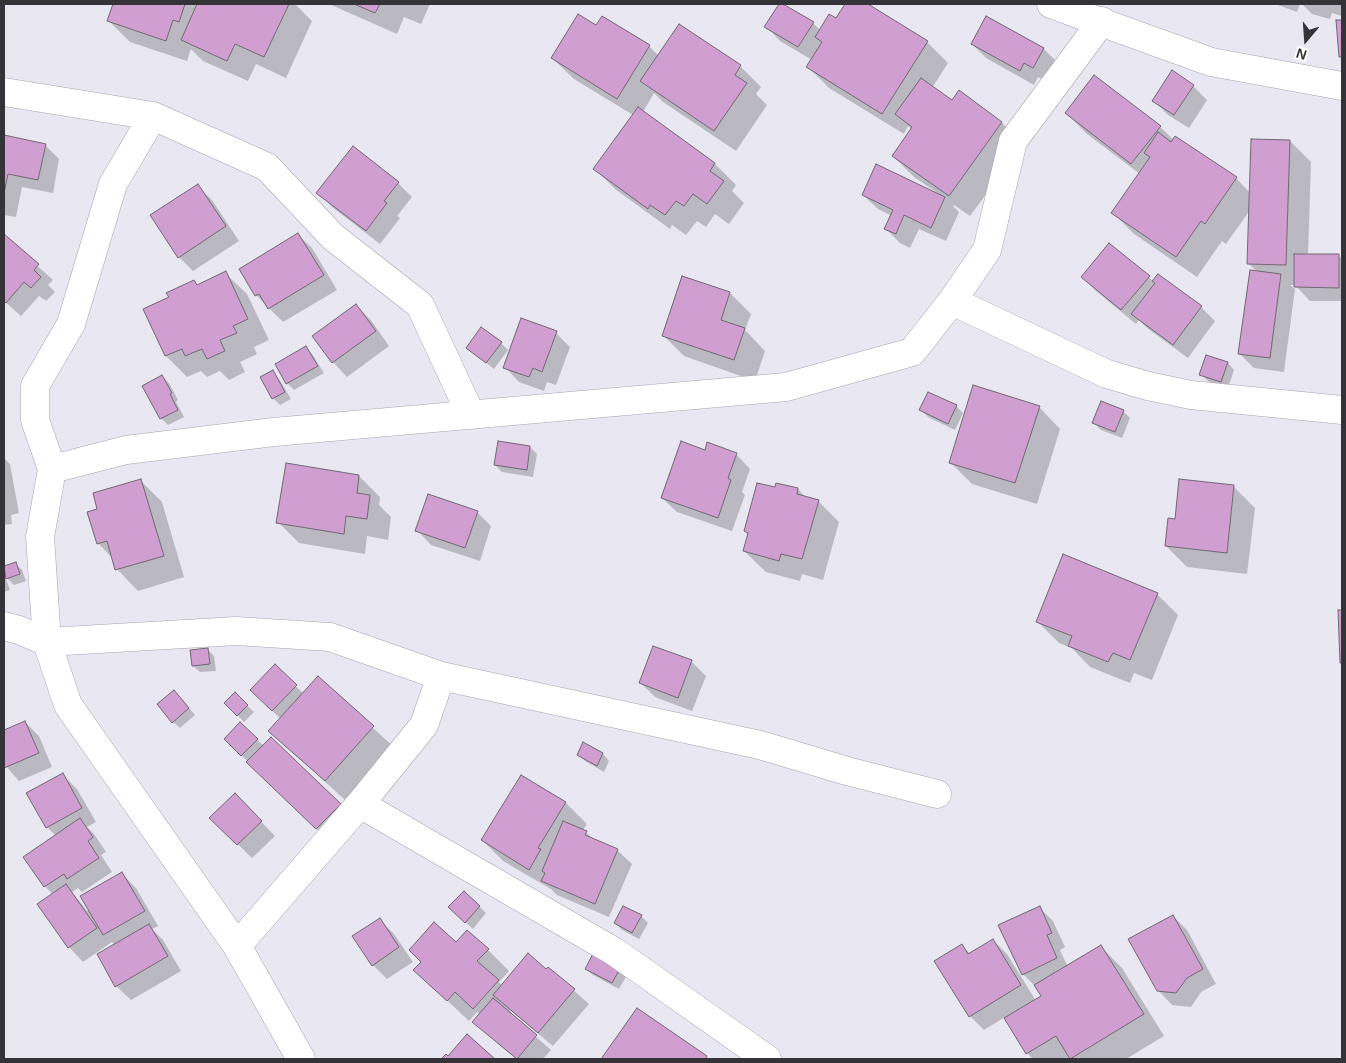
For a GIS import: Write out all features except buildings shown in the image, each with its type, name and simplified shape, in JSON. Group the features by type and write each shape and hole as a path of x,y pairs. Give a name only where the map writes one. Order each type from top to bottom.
{"street":[{"path":"1051,4 1211,62 1342,86"},
{"path":"52,469 126,450 274,432 786,387 912,352 952,301 987,250 1013,141 1102,21"},
{"path":"4,92 153,116 267,168 332,237 420,305 471,415"},
{"path":"153,116 113,184 71,324 35,386 35,420 52,469 40,537 47,642 68,706 237,946 301,1059"},
{"path":"952,301 1107,374 1148,386 1191,395 1342,410"},
{"path":"4,626 47,642 236,631 330,637 441,676 760,745 847,771 937,794"},
{"path":"237,946 360,804 424,725 441,676"},
{"path":"360,804 615,952 768,1059"}]}
